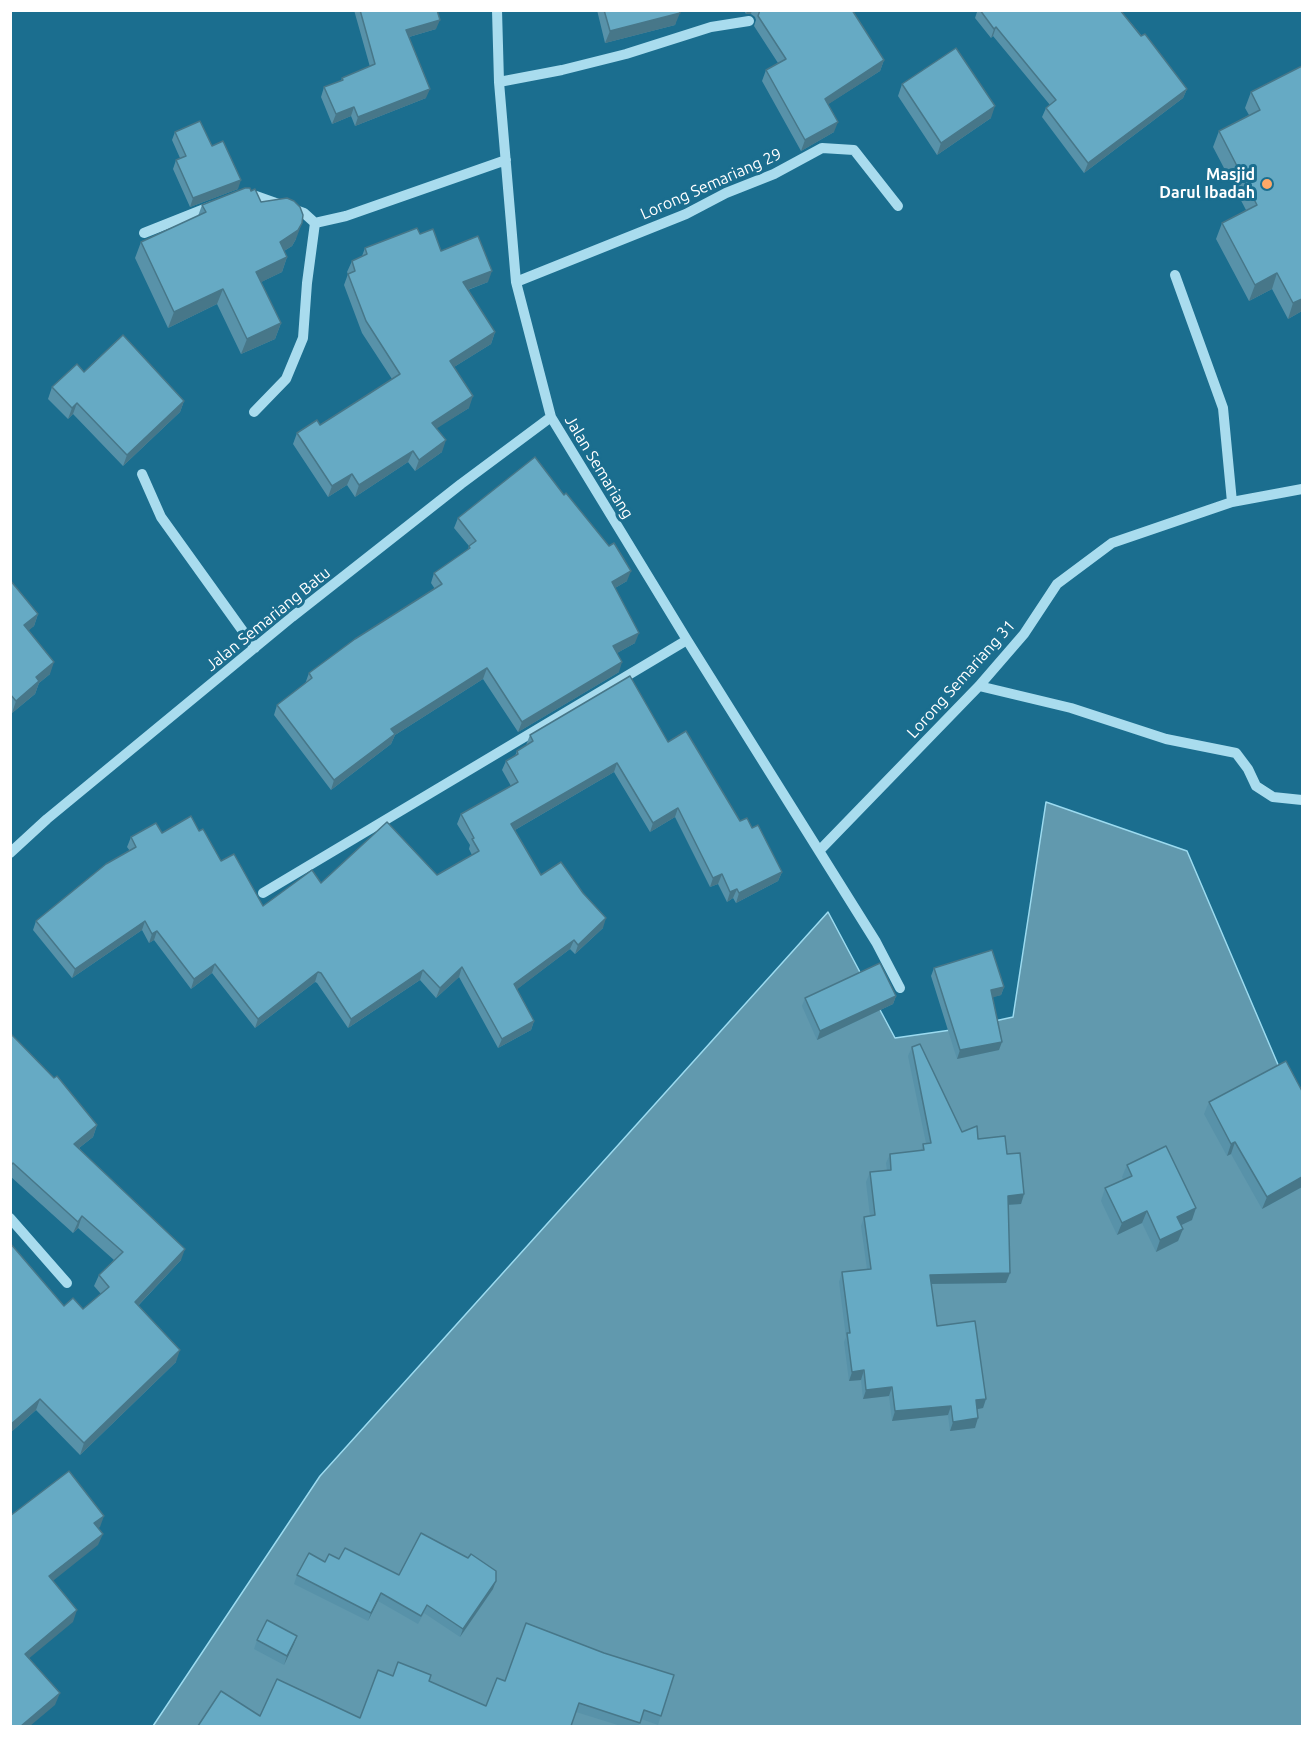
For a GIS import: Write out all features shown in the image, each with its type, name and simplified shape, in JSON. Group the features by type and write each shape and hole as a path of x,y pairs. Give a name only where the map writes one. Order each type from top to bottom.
{"street":[{"name":"Jalan Semariang","path":"497,10 500,82 516,282 550,417 876,942 900,988"},
{"path":"500,82 626,54 711,27 750,21"},
{"name":"Lorong Semariang 29","path":"516,282 686,214 726,193 774,174 822,148 854,150 898,206"},
{"path":"315,223 346,216 506,160"},
{"path":"144,233 232,198 256,196 304,213 315,223"},
{"path":"254,412 286,378 303,338 315,223"},
{"path":"1175,275 1223,408 1232,502"},
{"name":"Jalan Semariang Batu","path":"10,853 47,819 255,648 461,484 550,417"},
{"path":"142,474 161,517 255,648"},
{"name":"Lorong Semariang 31","path":"819,851 979,686 1024,634 1057,584 1112,543 1232,502 1302,489"},
{"path":"263,893 687,640"},
{"path":"979,686 1071,708 1166,739 1236,753 1248,769 1256,786 1274,797 1302,800"},
{"path":"10,1218 67,1283"}],"water":[{"path":"1046,802 1187,851 1302,1121 1302,1726 153,1726 320,1476 828,912 895,1038 958,1029 1013,1017"}],"building":[{"path":"360,10 437,10 440,20 406,30 430,89 358,117 354,107 336,114 324,87 375,64"},
{"path":"604,10 679,10 680,13 610,31"},
{"path":"760,10 852,10 884,60 825,99 838,122 805,140 766,70 786,59 758,16"},
{"path":"980,10 1120,10 1141,36 1145,34 1187,89 1088,163 1046,108 1056,100"},
{"path":"956,48 995,106 941,143 902,84"},
{"name":"Masjid Darul Ibadah","path":"1302,66 1302,299 1293,303 1277,273 1255,285 1222,223 1257,205 1219,131 1260,110 1251,92"},
{"path":"200,121 212,146 223,141 241,180 193,198 176,160 186,156 175,132"},
{"path":"250,188 251,191 255,189 261,202 287,198 294,201 300,207 303,215 298,230 280,242 287,257 256,272 281,323 247,339 223,289 174,312 141,242 206,212 202,205"},
{"path":"417,228 420,234 433,229 441,251 478,236 492,271 463,282 495,332 450,361 473,396 432,423 446,440 419,460 413,451 359,485 352,474 332,486 297,433 317,420 320,425 400,374 366,321 348,274 355,271 352,261 367,254 365,248"},
{"path":"123,335 184,401 127,455 77,403 72,408 52,387 77,364 84,372"},
{"path":"535,457 564,495 566,493 609,546 614,543 631,571 612,582 639,633 613,646 622,662 522,722 487,668 391,729 395,734 334,780 277,705 312,678 309,673 355,639 442,584 434,573 470,548 469,546 476,541 458,518"},
{"path":"10,580 38,614 24,625 54,662 36,677 39,681 16,701 10,694"},
{"path":"630,676 668,742 686,731 740,821 747,818 752,828 758,825 782,872 739,893 737,889 730,892 722,874 713,878 678,808 653,823 617,763 511,824 541,875 561,862 583,893 606,918 578,945 574,940 514,984 534,1021 502,1039 462,967 440,988 423,970 351,1019 321,973 318,972 258,1019 215,964 194,979 157,931 152,934 145,921 75,969 36,921 106,864 136,847 131,837 156,823 162,833 191,816 199,831 203,829 221,861 234,854 263,906 312,870 321,883 387,822 437,875 479,851 461,814 518,782 506,761 533,741 530,735"},
{"path":"992,950 1004,987 991,990 1002,1042 960,1050 934,968"},
{"path":"880,963 896,996 820,1031 805,998"},
{"path":"10,1033 54,1078 57,1076 97,1125 74,1144 185,1249 135,1302 180,1350 84,1443 40,1399 10,1425 10,1243 64,1306 73,1298 83,1309 109,1287 99,1275 123,1252 82,1216 78,1222 13,1163 10,1164"},
{"path":"920,1044 962,1132 977,1126 978,1139 1005,1136 1007,1154 1020,1153 1024,1194 1008,1196 1010,1273 930,1275 937,1326 975,1321 986,1399 976,1400 978,1418 953,1422 951,1406 895,1411 892,1387 866,1390 864,1370 852,1372 847,1333 850,1333 842,1272 871,1269 864,1217 875,1215 870,1172 891,1170 890,1154 924,1150 923,1144 931,1143 912,1047"},
{"path":"1286,1061 1302,1091 1302,1177 1267,1197 1235,1142 1231,1144 1209,1102"},
{"path":"1166,1146 1196,1208 1177,1217 1183,1229 1160,1240 1147,1211 1122,1223 1105,1188 1132,1176 1127,1165"},
{"path":"69,1471 104,1516 94,1523 103,1534 49,1576 77,1610 25,1654 60,1693 21,1726 10,1726 10,1516"},
{"path":"421,1533 468,1558 471,1554 496,1571 496,1581 463,1629 427,1605 421,1616 381,1593 371,1613 297,1575 309,1553 325,1562 329,1554 339,1559 345,1548 399,1575"},
{"path":"267,1620 297,1636 287,1656 257,1640"},
{"path":"526,1623 604,1653 674,1675 661,1716 644,1710 640,1723 579,1703 571,1726 198,1726 221,1691 260,1716 277,1679 360,1718 378,1670 393,1676 398,1662 431,1675 429,1681 486,1706 497,1678 505,1681"}],"place":[{"name":"Masjid Darul Ibadah","path":"1267,184"}]}
